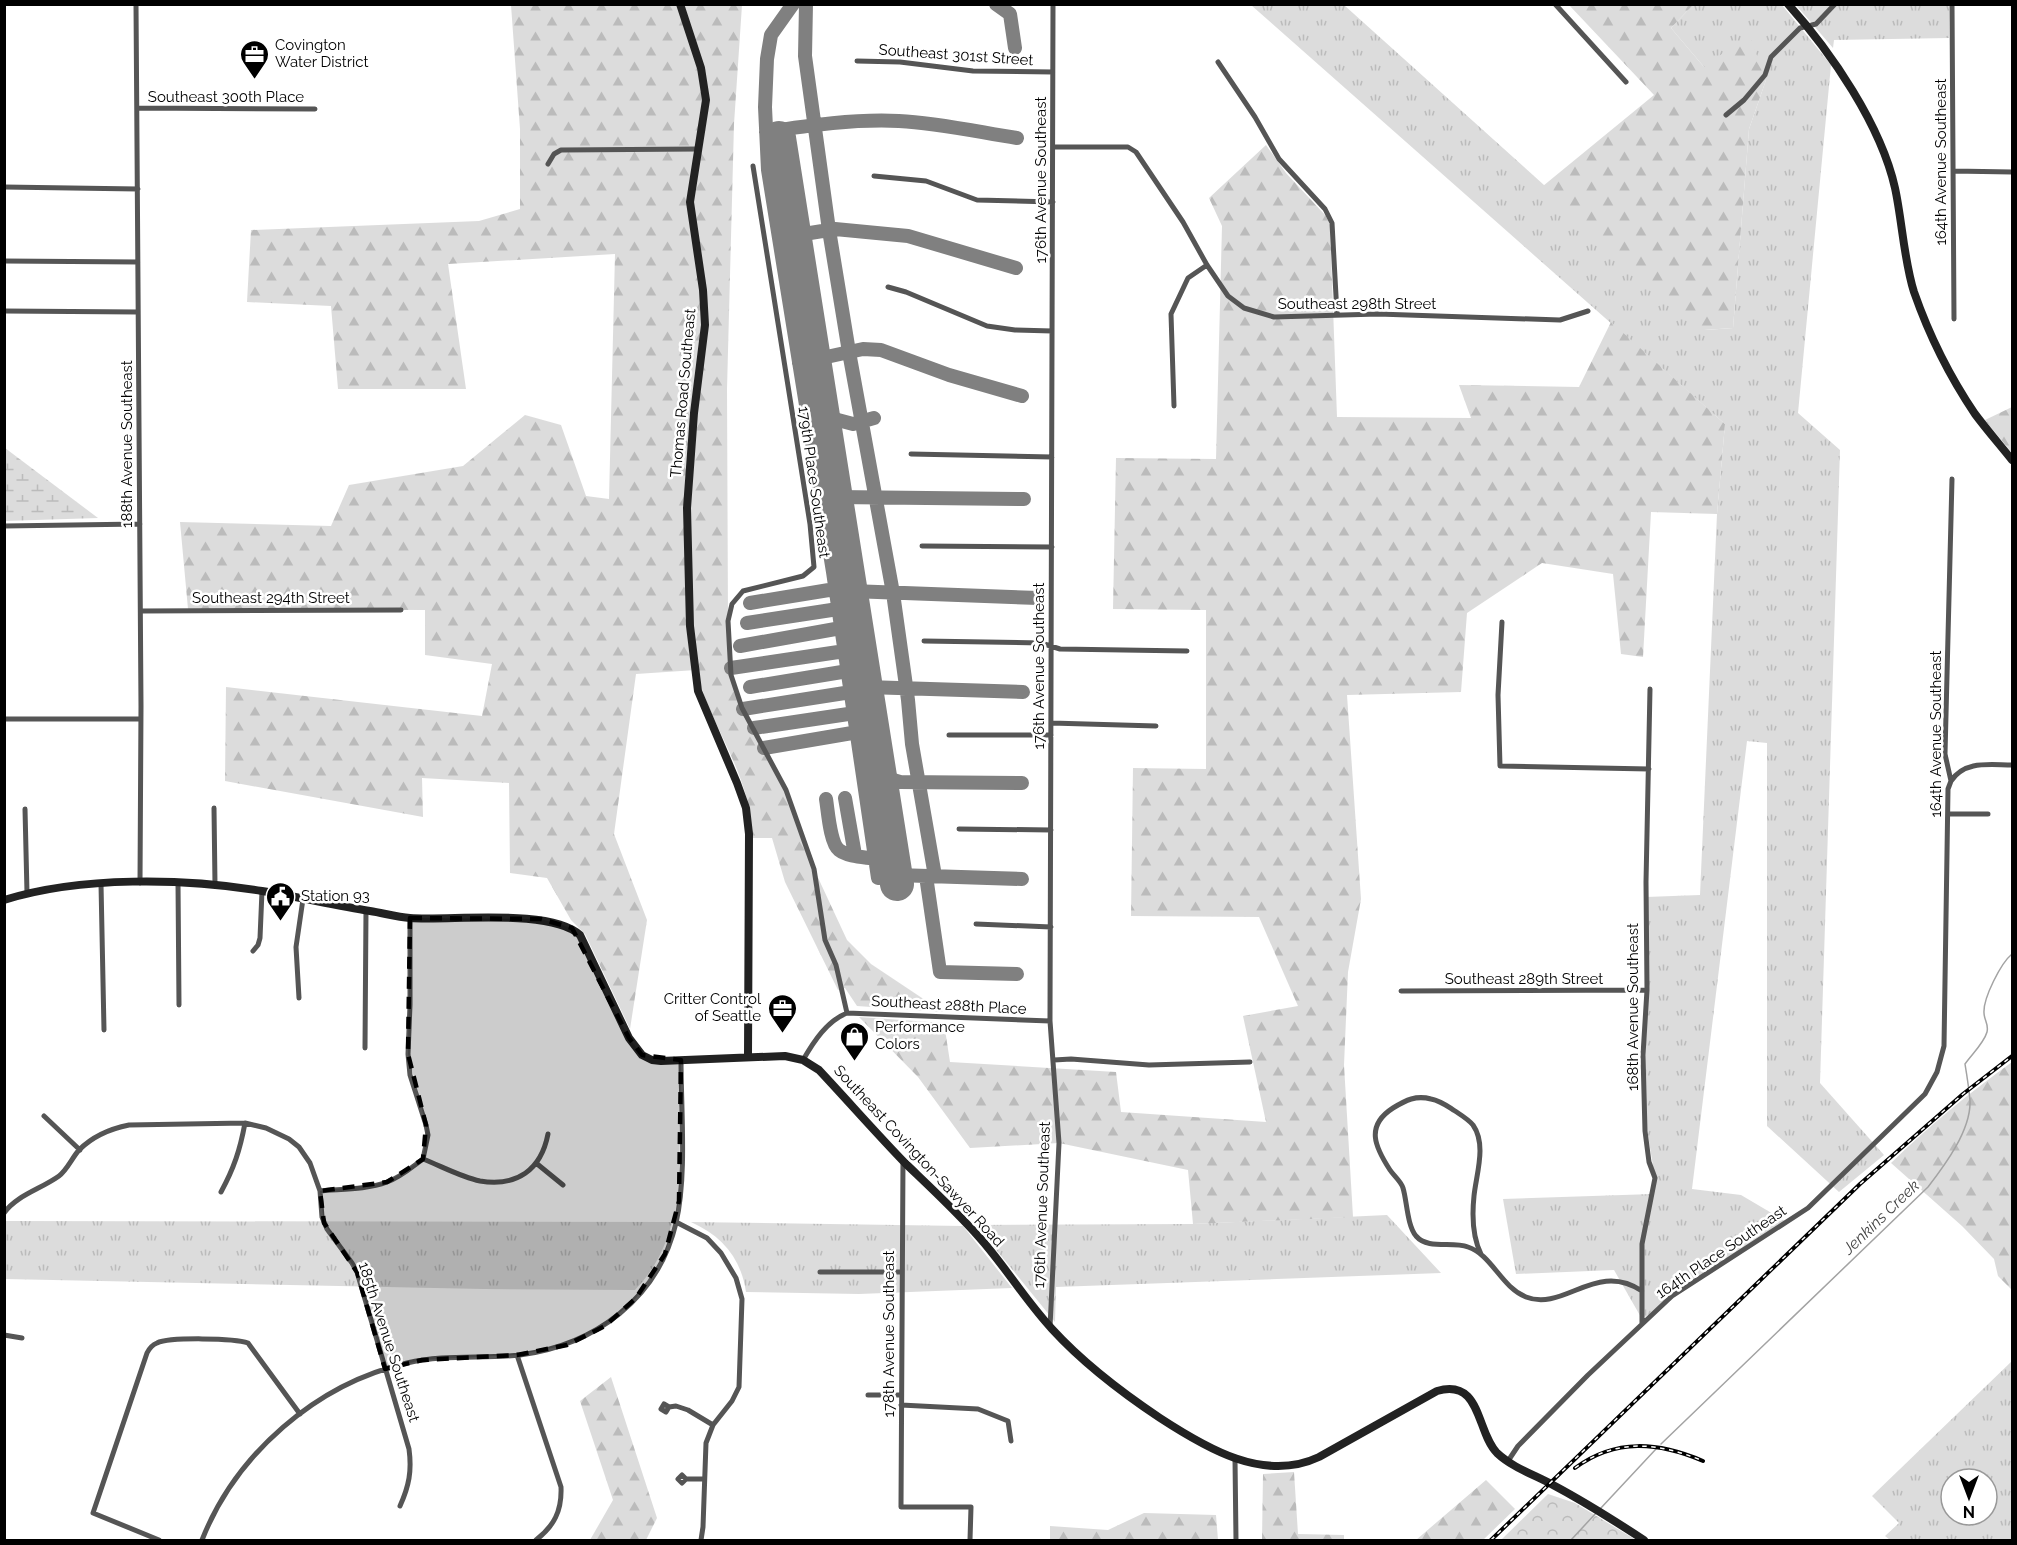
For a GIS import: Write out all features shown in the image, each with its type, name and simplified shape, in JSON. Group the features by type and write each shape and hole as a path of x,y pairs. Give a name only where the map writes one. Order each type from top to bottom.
{"street":[{"name":"188th Avenue Southeast","path":"136,4 141,611 140,883"},
{"name":"Thomas Road Southeast","path":"680,4 701,68 706,100 690,202 703,290 705,326 694,413 687,508 690,626 696,682 746,808 749,834 748,1056"},
{"name":"176th Avenue Southeast","path":"1050,1327 1059,1143 1050,1021 1053,4"},
{"path":"1555,4 1626,82"},
{"path":"1788,4 1808,27 1848,82 1883,153 1895,186 1913,289 1928,327 1951,376 1976,415 2013,460"},
{"path":"1726,115 1744,100 1765,75 1771,57 1800,28 1816,24 1834,4"},
{"name":"164th Avenue Southeast","path":"1952,4 1954,319"},
{"name":"Southeast 301st Street","path":"857,61 900,62 973,71 1053,72"},
{"path":"1218,62 1280,159 1325,209 1332,223 1337,314"},
{"name":"Southeast 300th Place","path":"137,108 315,109"},
{"name":"Southeast 298th Street","path":"1053,147 1128,147 1136,152 1183,222 1207,265 1228,296 1245,308 1274,317 1337,314 1560,320 1588,310"},
{"path":"548,164 554,154 561,150 699,149"},
{"name":"179th Place Southeast","path":"753,166 810,524 814,567 803,576 743,591 732,604 728,621 731,675 742,708 786,789 814,869 825,940 836,965 847,1013"},
{"path":"1953,171 2013,172"},
{"path":"874,176 926,181 977,200 1053,202"},
{"path":"4,187 138,189"},
{"path":"4,261 138,262"},
{"path":"1174,406 1171,314 1188,278 1207,265"},
{"path":"888,287 906,292 987,326 1015,330 1052,330"},
{"path":"4,311 138,312"},
{"path":"911,454 1052,457"},
{"name":"164th Avenue Southeast","path":"1925,1094 1937,1072 1944,1046 1948,789 1951,781 1945,754 1952,479"},
{"path":"4,526 140,524"},
{"path":"922,546 1052,547"},
{"name":"Southeast 294th Street","path":"141,611 401,610"},
{"path":"1502,622 1498,695 1500,766 1649,769"},
{"path":"924,641 1041,643 1060,649 1187,651"},
{"name":"168th Avenue Southeast","path":"1642,1323 1642,1244 1655,1178 1648,1154 1643,1055 1647,990 1646,882 1650,689"},
{"path":"4,719 141,719"},
{"path":"1051,723 1156,726"},
{"path":"949,735 1051,735"},
{"path":"1951,781 1965,768 2013,765"},
{"path":"214,808 215,885"},
{"path":"25,809 27,893"},
{"path":"1948,814 1988,814"},
{"path":"959,829 1051,830"},
{"path":"178,882 179,1005"},
{"name":"Southeast Covington-Sawyer Road","path":"4,900 63,886 178,882 262,891 410,918 541,919 567,926 580,935 629,1038 637,1050 652,1060 785,1056 803,1060 819,1070 903,1160 979,1236 1050,1327 1089,1366 1127,1396 1192,1439 1235,1459 1282,1466 1299,1465 1311,1461 1444,1389 1456,1390 1466,1395 1478,1410 1492,1446 1508,1461"},
{"path":"101,884 104,1030"},
{"path":"253,951 260,938 262,891"},
{"path":"299,998 296,947 303,899"},
{"path":"365,1048 366,910"},
{"path":"320,1191 371,1186 387,1182 401,1176 423,1159 428,1135 410,1076 408,1054 410,918"},
{"path":"976,924 1051,927"},
{"name":"Southeast 289th Street","path":"1401,991 1647,990"},
{"path":"803,1060 813,1042 835,1019 847,1013"},
{"name":"Southeast 288th Place","path":"847,1013 1050,1021"},
{"path":"202,1540 222,1501 243,1470 275,1434 324,1397 384,1369 422,1360 451,1356 518,1355 567,1344 586,1337 621,1313 648,1284 665,1254 676,1222 681,1178 681,1060"},
{"path":"1054,1060 1162,1065 1250,1062"},
{"name":"164th Place Southeast","path":"1508,1461 1518,1446 1671,1296 1808,1208 1925,1094"},
{"path":"1481,1254 1476,1238 1473,1204 1479,1161 1475,1129 1465,1118 1440,1101 1421,1097 1405,1101 1386,1114 1374,1132 1375,1142 1390,1170 1403,1186 1414,1235 1429,1243 1469,1247 1481,1254 1516,1291 1526,1297 1544,1299 1611,1279 1629,1283 1642,1292"},
{"path":"44,1116 80,1150"},
{"path":"222,1192 240,1153 245,1124"},
{"name":"185th Avenue Southeast","path":"5,1212 20,1198 61,1175 80,1150 102,1133 129,1125 245,1124 266,1128 294,1143 310,1163 320,1191 324,1223 357,1272 384,1369 407,1438 411,1462 409,1487 400,1506"},
{"path":"423,1159 478,1180 489,1182 512,1179 536,1163 545,1150 548,1134"},
{"name":"178th Avenue Southeast","path":"903,1160 901,1507 970,1507 970,1540"},
{"path":"536,1163 563,1185"},
{"path":"676,1222 707,1238 714,1245 727,1261 740,1288 742,1299 739,1387 732,1401 713,1425 706,1443 701,1540"},
{"path":"820,1272 901,1272"},
{"path":"4,1335 22,1338"},
{"path":"159,1540 93,1513 150,1349 157,1343 171,1340 234,1340 248,1343 300,1414"},
{"path":"518,1355 561,1487 561,1507 555,1522 536,1540"},
{"path":"868,1395 901,1395"},
{"path":"901,1405 978,1409 1008,1421 1011,1441"},
{"path":"669,1407 682,1408 713,1425"},
{"path":"1235,1459 1236,1540"},
{"path":"1508,1461 1595,1509 1644,1540"},
{"path":"686,1479 704,1479"}],"highlighted area":[{"path":"410,918 541,919 572,928 629,1038 642,1055 681,1060 679,1201 665,1254 636,1298 605,1326 567,1345 517,1355 422,1360 385,1369 357,1272 324,1223 320,1191 387,1182 423,1159 426,1125 408,1054"}],"green space":[{"path":"511,5 742,5 734,124 727,389 728,621 731,675 743,709 786,789 814,869 847,940 871,964 943,1012 857,1006 845,988 838,990 785,882 772,838 752,838 745,793 696,670 636,674 614,834 647,920 630,1029 585,934 571,920 547,878 510,873 509,783 422,778 423,817 225,781 226,687 482,716 492,664 425,655 425,610 188,609 180,522 331,526 349,485 463,466 525,415 561,425 586,496 609,499 615,254 448,264 466,389 338,389 331,306 247,302 251,230 479,221 520,209 520,129"},
{"path":"1251,5 1344,5 1705,330 1733,328 1749,129 1766,80 1704,67 1671,28 1693,5 1782,5 1831,65 1798,413 1840,450 1820,1083 1884,1155 1839,1192 1767,1126 1767,743 1747,741 1692,1189 1741,1195 1787,1222 1642,1319 1614,1270 1516,1274 1503,1199 1653,1194 1655,1178 1645,1117 1646,897 1700,895 1717,514 1725,424"},
{"path":"1569,5 1693,5 1671,28 1704,67 1749,34 1766,80 1749,129 1733,328 1704,330 1543,186 1654,95"},
{"path":"1796,5 1949,5 1949,38 1834,40 1833,48"},
{"path":"1266,145 1286,173 1326,216 1330,225 1337,417 1471,418 1459,385 1579,387 1611,322 1725,424 1717,514 1651,512 1643,657 1621,654 1613,574 1542,563 1467,613 1461,692 1347,695 1361,899 1348,972 1344,1065 1353,1217 1193,1224 1188,1170 1059,1143 970,1148 918,1077 859,1017 944,1023 950,1062 1116,1072 1121,1112 1266,1122 1243,1016 1298,1006 1259,917 1131,916 1133,768 1206,769 1206,610 1113,609 1116,458 1216,459 1222,226 1209,198"},
{"path":"2012,407 2012,453 1985,420"},
{"path":"5,448 98,518 5,521"},
{"path":"2012,1062 2012,1290 1998,1276 1994,1259 1962,1226 1891,1163 1950,1110"},
{"path":"1387,1215 1441,1273 1056,1287 1055,1322 976,1225 1193,1224"},
{"path":"5,1221 672,1222 658,1259 635,1290 5,1279"},
{"path":"691,1222 963,1226 1012,1288 859,1294 746,1292 740,1269 721,1241"},
{"path":"2012,1361 2012,1540 1890,1540 1885,1536 1899,1523 1872,1496"},
{"path":"611,1377 657,1518 646,1540 590,1540 613,1500 580,1401"},
{"path":"1294,1472 1298,1534 1344,1535 1344,1540 1262,1540 1263,1474"},
{"path":"1486,1480 1515,1509 1483,1540 1416,1540"},
{"path":"1548,1494 1575,1503 1636,1540 1501,1540"},
{"path":"1144,1513 1216,1515 1218,1540 1050,1540 1050,1526 1108,1530"}],"waterway":[{"name":"Jenkins Creek","path":"1661,1444 1928,1187 1942,1168 1956,1147 1966,1124 1970,1101 1965,1064 1981,1044 1987,1032 1984,1013 1986,999 1998,973 2012,954"},
{"name":"Jenkins Creek","path":"1600,1509 1656,1449"},
{"name":"Jenkins Creek","path":"1571,1540 1597,1512"}],"taxiway":[{"path":"768,170 765,107 767,59 771,35 793,4"},
{"path":"806,4 805,56 829,230 893,593 912,744 935,876"},
{"path":"996,4 1010,14 1015,48"},
{"path":"766,132 849,122 899,121 1017,138"},
{"path":"783,167 768,170 833,572 878,878 896,875 1022,879"},
{"path":"779,238 835,229 908,236 1016,268"},
{"path":"799,363 863,349 881,350 949,375 1022,396"},
{"path":"823,416 853,424 874,418"},
{"path":"836,497 1024,499"},
{"path":"833,572 844,548"},
{"path":"750,603 835,589"},
{"path":"851,591 1038,598"},
{"path":"747,623 838,609"},
{"path":"740,646 841,628"},
{"path":"731,668 845,651"},
{"path":"750,687 848,671"},
{"path":"866,687 1023,692"},
{"path":"743,709 851,692"},
{"path":"754,728 855,713"},
{"path":"764,748 858,732"},
{"path":"860,747 875,745"},
{"path":"880,776 900,782 1022,783"},
{"path":"845,798 855,855"},
{"path":"826,799 831,834 839,850 876,859"},
{"path":"926,876 940,972 1017,974"}],"runway":[{"path":"779,138 897,884"}],"railway":[{"path":"1491,1540 1860,1184 1963,1094 2012,1056"},
{"path":"1575,1468 1590,1458 1606,1452 1638,1446 1670,1450 1703,1461"}],"place":[{"name":"Covington Water District","path":"254,80"},
{"name":"Station 93","path":"280,922"},
{"name":"Critter Control of Seattle","path":"782,1034"},
{"name":"Performance Colors","path":"854,1062"}]}
